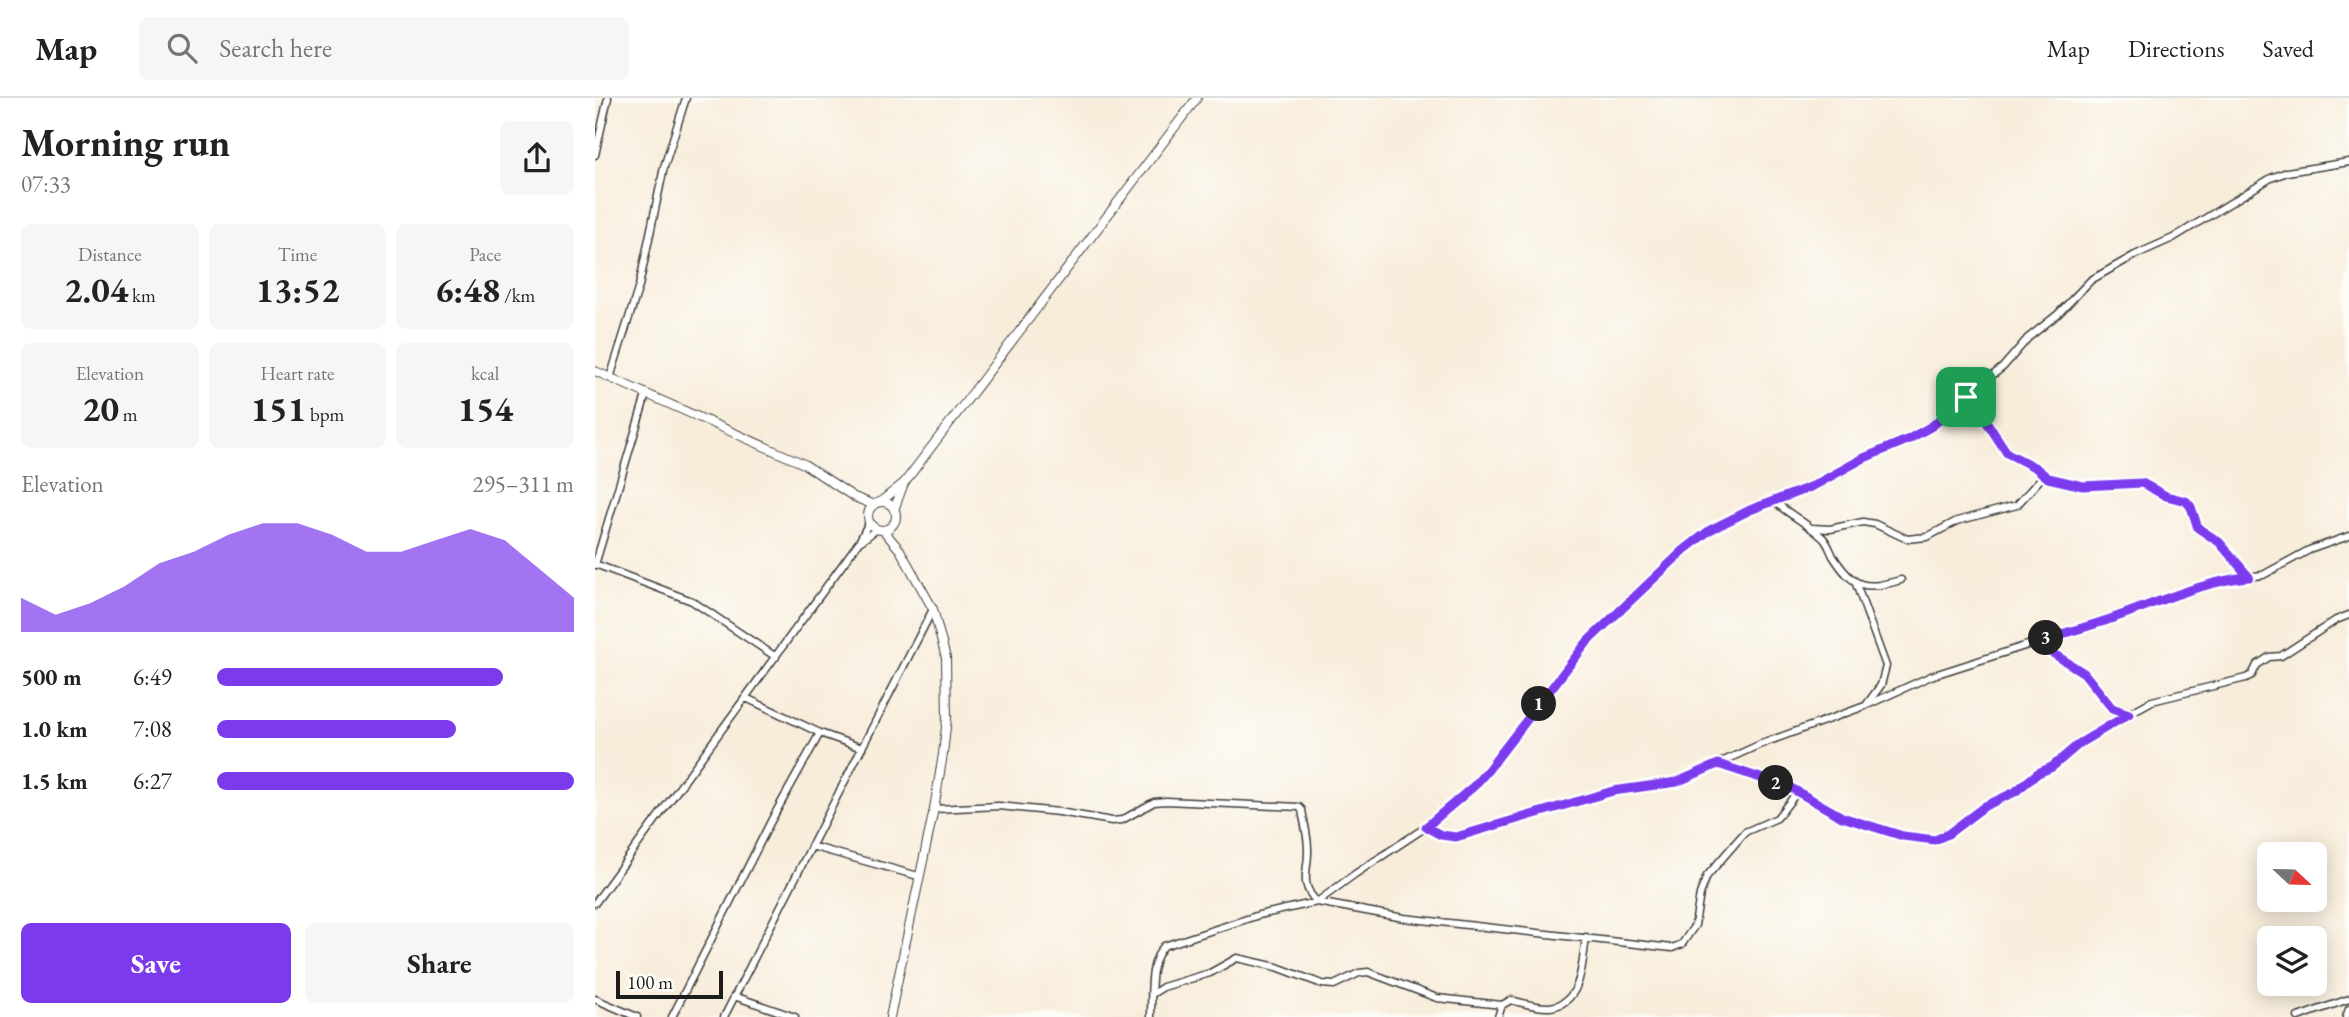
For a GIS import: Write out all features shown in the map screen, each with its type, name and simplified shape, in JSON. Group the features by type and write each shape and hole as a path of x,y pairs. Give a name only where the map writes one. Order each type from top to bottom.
{"main road":[{"path":"868,519 877,503 904,483 1197,98"},
{"path":"595,372 804,464 854,497 888,504 894,510"},
{"path":"900,550 894,510 904,483"},
{"path":"854,497 868,519 900,550 919,581 933,609 946,658 947,718 943,754 890,1017"},
{"path":"880,530 894,523"}],"street":[{"path":"595,155 608,98"},
{"path":"610,378 639,286 664,167 686,98"},
{"path":"1317,902 1426,827 1481,778 1588,641 1684,550 1710,530 1750,510 1813,486 1864,458 1919,434 2003,367 2028,338 2058,314 2091,280 2135,255 2173,238 2271,178 2287,172 2349,162"},
{"path":"646,395 595,565 692,601 776,657"},
{"path":"1966,397 1989,423 2007,453 2036,468 2048,478 2083,486 2142,483 2166,496 2180,498 2191,507 2198,528 2219,542 2249,577"},
{"path":"1812,528 1831,529 1863,522 1875,524 1907,539 1927,537 1957,521 2017,505 2044,475"},
{"path":"1775,502 1826,541 1839,564 1856,584 1886,666 1881,685 1865,706"},
{"path":"595,903 859,542 868,519"},
{"path":"859,542 880,530"},
{"path":"1426,827 1441,835 1456,837 1613,791 1677,782 1761,744 1865,706 1931,676 2163,599 2235,578 2263,575 2309,550 2349,536"},
{"path":"1856,584 1864,586 1901,580"},
{"path":"723,1017 933,609"},
{"path":"1718,764 1798,791 1842,817 1903,836 1935,840 1948,834 1985,806 2015,792 2038,773 2052,767 2080,743 2152,701 2246,678 2252,675 2257,665 2270,657 2281,656 2336,620 2349,615"},
{"path":"2035,642 2084,673 2112,708 2129,714"},
{"path":"746,698 820,733 862,748"},
{"path":"672,1017 771,821 820,733"},
{"path":"1151,1017 1154,968 1157,955 1164,946 1272,912 1317,902 1404,918 1672,948 1682,944 1695,925 1700,894 1707,877 1745,832 1777,818 1798,791"},
{"path":"934,808 999,806 1112,821 1122,820 1154,802 1166,801 1299,807 1302,810 1308,851 1305,865 1307,886 1310,895 1317,902"},
{"path":"811,846 918,877"},
{"path":"1152,994 1163,987 1210,973 1237,958 1277,967 1322,984 1333,985 1359,973 1368,972 1437,999 1502,1005 1511,1000 1548,1007 1567,1000 1579,981 1586,937"},
{"path":"734,996 795,1017"},
{"path":"595,999 637,1017"},
{"path":"2298,1017 2349,999"},
{"path":"1499,1017 1502,1005"},
{"path":"2346,1017 2349,1009"}],"route":[{"path":"1966,397 1997,434 2007,453 2036,468 2048,478 2083,486 2142,483 2166,496 2186,501 2191,507 2198,528 2219,542 2249,577 2235,578 2163,599 2035,642 2084,673 2112,708 2129,714 2080,743 2052,767 2038,773 2015,792 1985,806 1948,834 1935,840 1911,838 1853,821 1791,788 1718,764 1677,782 1613,791 1456,837 1441,835 1426,827 1474,786 1488,770 1588,641 1684,550 1710,530 1750,510 1813,486 1864,458 1919,434 1966,397"}]}
